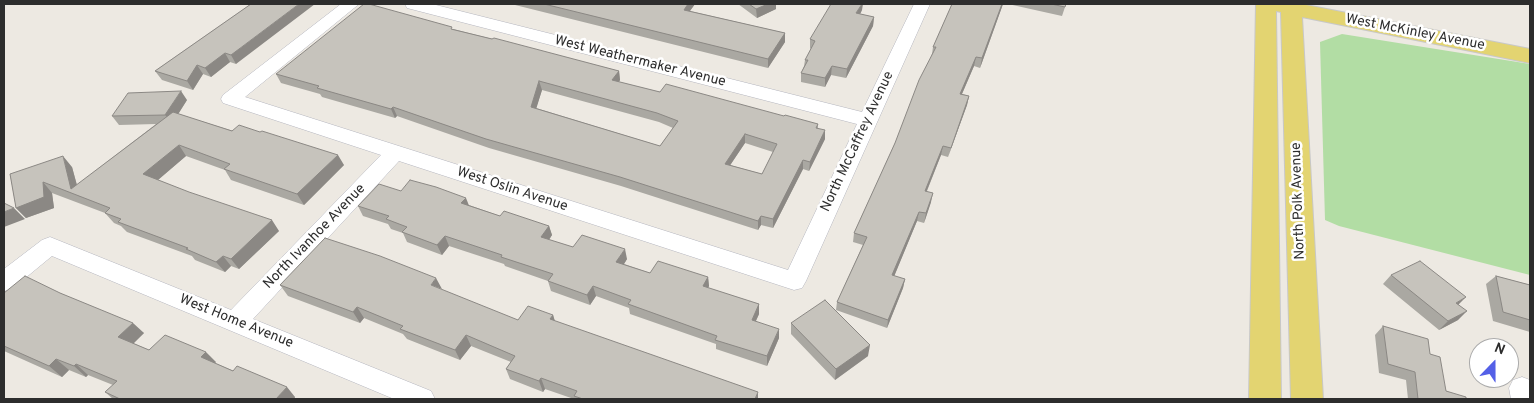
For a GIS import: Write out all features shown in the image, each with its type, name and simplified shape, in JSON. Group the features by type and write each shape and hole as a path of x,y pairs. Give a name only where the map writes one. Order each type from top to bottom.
{"main road":[{"path":"1266,4 1266,399"},
{"name":"West McKinley Avenue","path":"1334,4 1530,42"},
{"name":"West McKinley Avenue","path":"1284,5 1530,56"},
{"name":"North Polk Avenue","path":"1284,5 1307,399"},
{"path":"1266,354 1282,380 1282,399"}],"street":[{"name":"West Oslin Avenue","path":"351,4 230,99 794,281"},
{"name":"West Weathermaker Avenue","path":"413,4 868,120"},
{"name":"North McCaffrey Avenue","path":"794,281 922,4"},
{"name":"North Ivanhoe Avenue","path":"235,322 396,152"},
{"name":"West Home Avenue","path":"4,282 50,246 422,399"}],"green space":[{"path":"1342,34 1530,64 1530,275 1339,226 1325,220 1320,42"}],"building":[{"path":"251,4 299,4 231,55 225,53 205,68 197,65 187,81 155,71"},
{"path":"364,4 369,4 452,27 451,29 494,38 619,71 612,80 660,92 666,84 818,124 816,128 825,130 810,162 803,160 773,219 761,216 758,221 620,177 486,139 393,107 391,109 276,74","holes":["539,81 657,113 678,121 660,146 531,107","745,134 777,144 762,174 725,164"]},
{"path":"544,4 688,4 684,10 785,33 768,59"},
{"path":"749,4 768,4 756,9"},
{"path":"831,4 862,4 856,13 874,17 847,69 832,66 825,78 801,73 808,60 805,60 815,41 810,39"},
{"path":"952,4 1002,4 982,58 976,57 960,94 969,96 951,148 943,146 925,191 933,193 926,213 919,212 892,275 905,279 888,320 837,302 867,237 854,233 895,143 919,80 936,47 933,47"},
{"path":"1051,4 1066,4 1065,7"},
{"path":"181,91 165,115 112,116 128,93"},
{"path":"173,112 232,131 239,125 338,155 297,194 224,169 230,164 179,145 143,174 189,192 272,220 231,259 223,256 216,262 186,249 188,248 118,222 121,219 105,213 110,208 43,182 44,197 16,208 10,174 63,156 71,189"},
{"path":"410,180 466,198 461,203 500,216 504,211 549,226 541,237 573,247 582,235 625,249 616,262 650,273 658,261 708,277 703,286 759,304 752,320 779,329 767,356 715,340 717,336 628,304 631,300 593,286 587,295 548,281 553,274 501,257 502,255 445,236 437,245 402,232 407,227 386,219 389,216 358,206 379,184 401,191"},
{"path":"4,203 14,208 4,212"},
{"path":"325,238 380,256 436,278 431,285 518,320 528,306 553,315 550,319 758,392 755,399 583,399 574,396 577,391 541,378 539,381 506,369 515,356 466,335 455,350 400,329 403,326 357,307 353,312 280,285"},
{"path":"1420,261 1466,297 1456,303 1467,311 1448,321 1391,275"},
{"path":"25,276 60,293 133,323 118,337 149,350 165,335 206,352 201,357 233,371 237,366 287,387 276,399 120,399 105,392 117,381 76,364 74,366 56,359 49,366 4,346 4,293"},
{"path":"1496,276 1530,285 1530,320 1503,312"},
{"path":"825,300 870,345 836,369 791,323"},
{"path":"1383,326 1428,339 1430,354 1440,357 1446,391 1466,397 1466,399 1418,399 1415,372 1388,364"}]}
